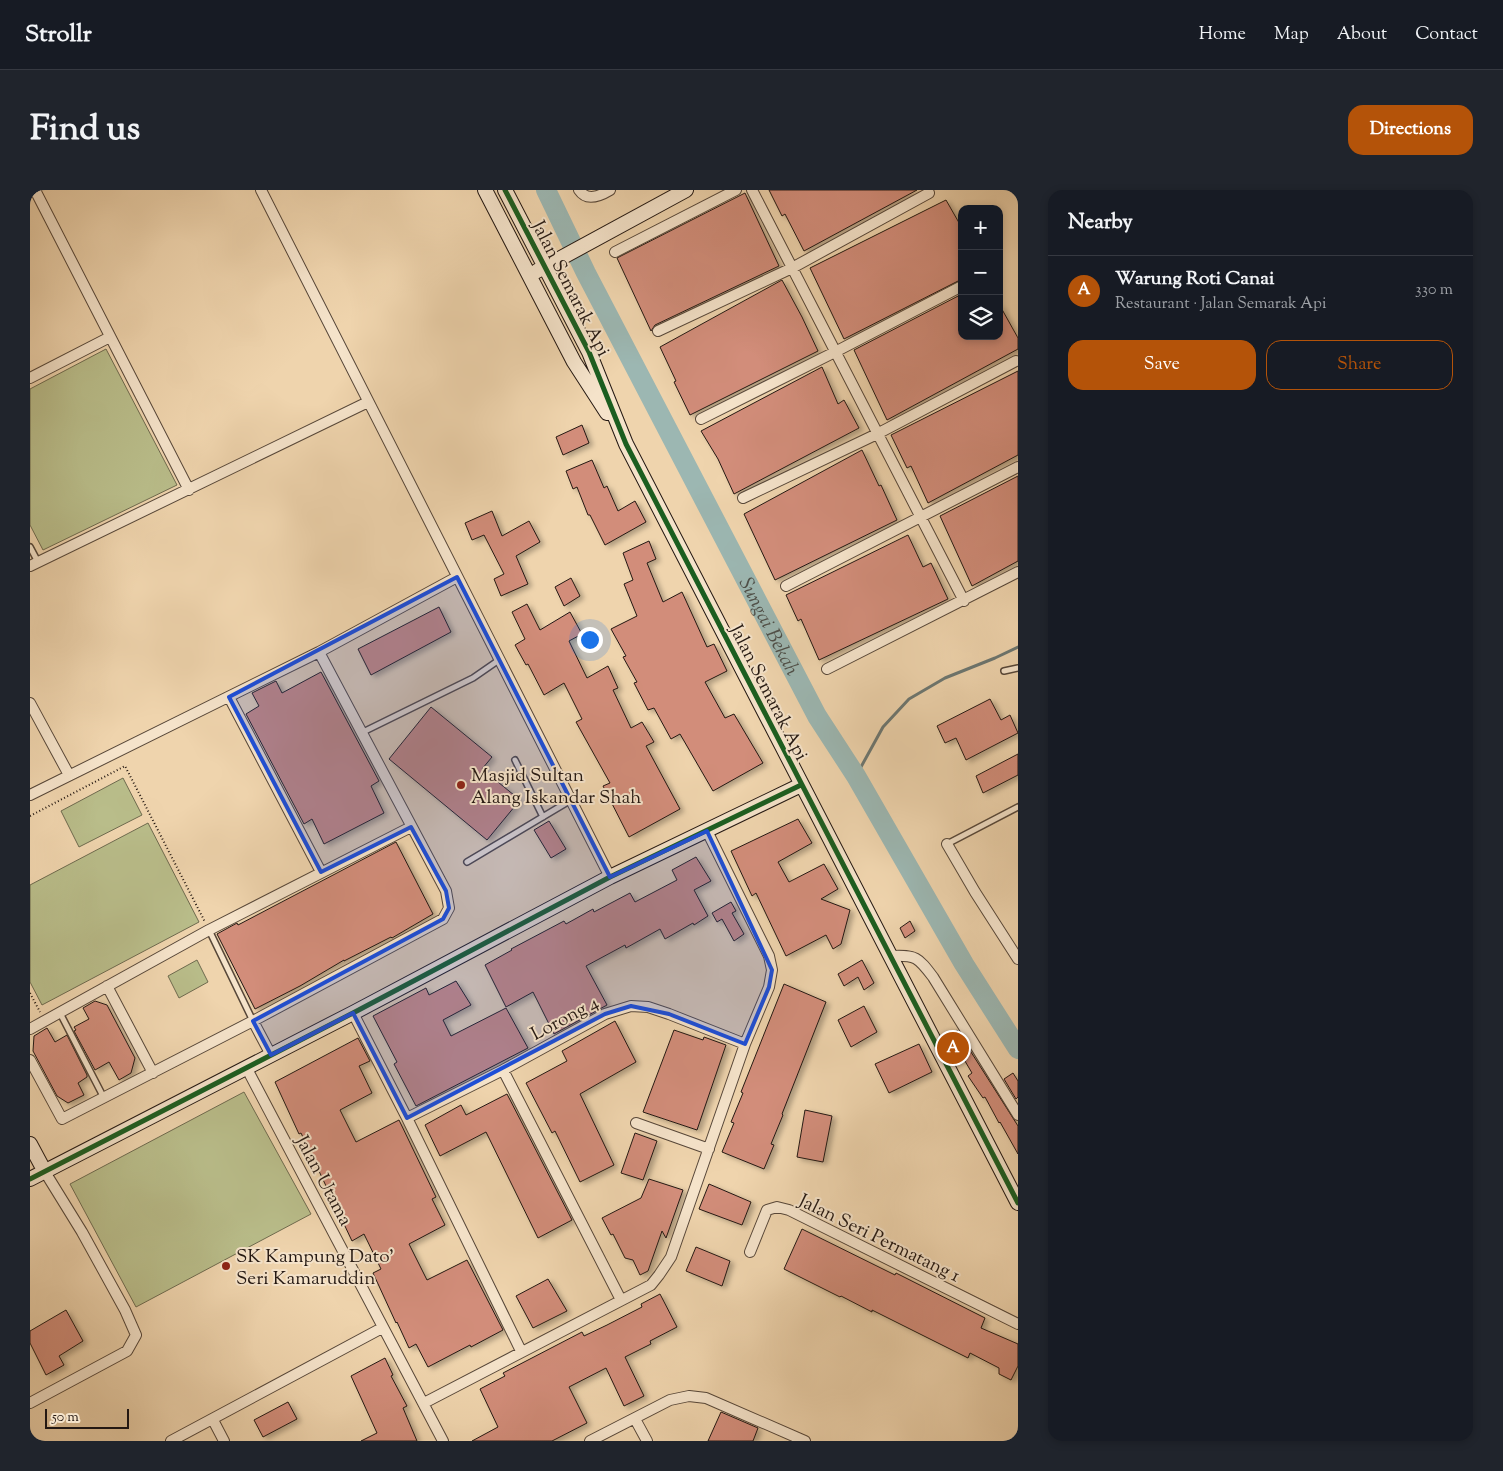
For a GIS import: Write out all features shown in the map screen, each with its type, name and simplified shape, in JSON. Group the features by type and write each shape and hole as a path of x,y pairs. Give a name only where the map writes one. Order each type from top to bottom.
{"street":[{"path":"35,190 189,490"},
{"path":"261,190 610,877"},
{"name":"Jalan Semarak Api","path":"485,190 574,362 626,444 1018,1203"},
{"name":"Jalan Semarak Api","path":"505,190 589,352 626,444"},
{"path":"579,190 580,193 588,197 598,196 610,190"},
{"path":"529,276 686,190"},
{"path":"615,252 736,190"},
{"path":"752,190 964,601"},
{"path":"658,330 792,268 929,193"},
{"path":"702,419 958,288"},
{"path":"30,378 110,337"},
{"path":"743,498 877,434 1016,362"},
{"path":"34,564 368,402"},
{"path":"786,586 1018,467"},
{"path":"827,669 1018,572"},
{"path":"30,795 319,652 457,577"},
{"path":"30,1060 62,1118 253,1021 443,919 449,908 446,891 319,652"},
{"path":"229,697 321,872"},
{"path":"30,703 69,775"},
{"path":"30,1180 353,1013 610,877 801,785"},
{"path":"30,1029 209,930 411,828"},
{"path":"424,1403 651,1285 671,1257 745,1044 769,987 772,970 769,956 707,831"},
{"path":"947,844 1018,959"},
{"path":"891,956 911,955 922,963 933,977 1018,1115"},
{"path":"107,986 153,1073"},
{"name":"Lorong 4","path":"407,1118 503,1070 605,1014 632,1006 648,1007 669,1014 745,1044"},
{"path":"353,1013 407,1118 521,1351"},
{"path":"253,1021 271,1055"},
{"name":"Jalan Utama","path":"246,1067 443,1441"},
{"path":"503,1070 621,1300"},
{"path":"636,1123 708,1149"},
{"path":"30,1144 82,1232 125,1310 136,1335 127,1351 30,1403"},
{"name":"Jalan Seri Permatang 1","path":"750,1252 767,1210 777,1207 789,1210 1018,1324"},
{"path":"171,1441 382,1328"},
{"path":"590,1441 670,1400 689,1396 706,1398 805,1441"},
{"path":"635,1418 647,1441"},
{"path":"213,1420 224,1441"}],"lane":[{"path":"30,547 34,564"},
{"path":"361,733 473,678 500,660"},
{"path":"1004,671 1018,668"},
{"path":"515,760 543,817"},
{"path":"467,862 572,800"},
{"path":"947,844 1018,807"},
{"path":"209,930 253,1021"},
{"path":"60,1012 104,1098"}],"path":[{"path":"30,816 125,766 209,930"},
{"path":"30,993 45,1021"}],"highlighted area":[{"path":"457,577 610,877 707,831 772,970 769,987 745,1044 669,1014 631,1006 605,1014 407,1118 353,1013 271,1055 253,1021 443,919 449,908 446,891 411,827 321,872 229,697"}],"green space":[{"path":"106,349 177,485 43,550 30,525 30,389"},
{"path":"123,778 142,815 79,847 61,811"},
{"path":"148,823 199,922 42,1005 30,982 30,885"},
{"path":"197,960 208,982 179,998 168,976"},
{"path":"244,1092 311,1214 136,1307 70,1184"}],"building":[{"path":"769,190 917,190 804,251 785,214 782,216"},
{"path":"745,193 779,266 655,325 651,331 617,258"},
{"path":"946,200 958,221 958,281 844,339 810,268"},
{"path":"782,280 818,351 690,415 660,347"},
{"path":"958,296 958,340 1003,340 1003,311 1018,338 1018,349 887,420 854,350"},
{"path":"822,367 838,404 844,400 859,428 734,494 718,459 701,431"},
{"path":"1018,371 1018,455 928,503 911,466 907,468 891,435"},
{"path":"582,425 589,443 563,455 556,437"},
{"path":"862,450 897,520 775,580 744,514"},
{"path":"592,460 604,488 607,486 618,511 635,501 646,522 605,545 590,515 588,515 577,487 573,489 566,471"},
{"path":"1018,476 1018,561 972,586 940,516"},
{"path":"492,511 502,536 529,521 540,542 516,556 528,584 501,596 494,579 504,574 484,535 472,540 465,523"},
{"path":"908,535 923,567 931,563 948,599 819,660 801,619 798,621 786,595"},
{"path":"649,541 656,559 647,563 663,602 682,592 707,647 714,644 727,671 705,682 725,718 734,714 763,763 713,791 680,734 671,739 654,708 648,710 634,683 637,682 623,657 626,656 611,629 637,616 624,584 633,580 623,553"},
{"path":"571,578 580,596 564,606 555,587"},
{"path":"527,604 540,630 570,612 582,634 569,641 587,678 608,666 618,688 613,690 631,728 642,722 654,742 646,746 680,809 629,837 603,786 610,783 576,722 582,719 564,683 544,695 528,664 526,665 515,645 525,639 512,612"},
{"path":"439,607 451,632 371,675 358,649"},
{"path":"321,672 379,781 371,786 384,813 324,844 312,819 304,824 246,714 259,706 252,693 276,681 282,693"},
{"path":"990,699 1001,720 1010,715 1018,733 966,760 956,738 945,743 937,726"},
{"name":"Masjid Sultan Alang Iskandar Shah","path":"431,707 492,757 482,769 520,800 487,840 389,759"},
{"path":"1018,754 1018,775 983,793 976,776"},
{"path":"798,819 812,843 778,862 789,882 824,864 838,889 821,899 850,910 841,944 833,949 826,935 786,956 756,893 752,896 731,851"},
{"path":"549,821 566,849 551,858 534,830"},
{"path":"396,842 433,914 392,938 344,960 300,986 255,1009 217,934 237,923 238,925"},
{"path":"696,857 711,881 694,890 708,916 665,939 660,929 626,948 625,945 586,966 607,1005 554,1034 533,992 506,1007 485,965 564,921 566,924 593,909 594,912 630,893 635,902 677,880 672,870"},
{"path":"731,902 736,911 732,913 744,934 734,941 722,919 717,922 712,913"},
{"path":"910,921 915,931 905,938 900,928"},
{"path":"862,960 874,983 864,990 858,977 844,986 838,974"},
{"path":"456,981 471,1005 443,1020 451,1036 506,1008 528,1048 416,1106 394,1064 397,1062 373,1016 426,988 429,995"},
{"path":"784,984 826,1002 782,1114 771,1144 774,1145 764,1169 722,1152 734,1123 731,1122 743,1093 741,1092"},
{"path":"95,1001 107,1005 135,1058 131,1073 119,1080 109,1062 95,1070 74,1031 76,1030 74,1027 89,1019 83,1008"},
{"path":"864,1006 877,1032 851,1047 838,1020"},
{"path":"615,1021 636,1062 580,1094 614,1165 580,1182 555,1131 552,1133 526,1083 567,1061 562,1051"},
{"path":"47,1028 55,1042 67,1035 87,1075 78,1083 84,1095 68,1103 57,1096 33,1051 34,1036"},
{"path":"674,1030 703,1040 704,1037 726,1045 697,1130 643,1112"},
{"path":"957,1030 1018,1126 1018,1154 985,1097 983,1098 968,1076 972,1073 962,1056 960,1058 948,1037"},
{"path":"358,1038 370,1061 359,1066 372,1093 340,1110 356,1142 399,1120 436,1197 432,1199 445,1225 409,1244 427,1280 467,1260 503,1330 428,1367 416,1344 409,1348 373,1273 381,1269 364,1234 352,1241 275,1082"},
{"path":"919,1044 932,1072 889,1093 875,1064"},
{"path":"1013,1073 1018,1081 1018,1097 1016,1099 1004,1079"},
{"path":"507,1094 572,1220 538,1238 486,1132 440,1156 425,1125 461,1105 466,1115"},
{"path":"805,1110 832,1116 823,1162 797,1157"},
{"path":"635,1133 657,1141 643,1180 621,1173"},
{"path":"649,1179 683,1190 666,1238 662,1231 648,1271 640,1275 633,1260 625,1258 613,1234 611,1235 602,1218 641,1198"},
{"path":"709,1184 751,1202 742,1225 699,1209"},
{"path":"802,1229 895,1275 896,1273 985,1318 981,1328 1018,1344 1018,1366 1011,1380 999,1374 999,1368 970,1353 968,1358 784,1269"},
{"path":"696,1247 730,1261 722,1286 686,1271"},
{"path":"548,1279 567,1311 533,1328 516,1296"},
{"path":"660,1294 677,1327 650,1341 651,1344 625,1357 644,1396 624,1406 606,1368 569,1387 587,1423 552,1441 472,1441 498,1427 480,1389 505,1376 503,1373 582,1332 584,1336 607,1325 642,1307 641,1304"},
{"path":"66,1310 83,1341 59,1356 64,1365 46,1375 30,1343 30,1331"},
{"path":"385,1358 393,1375 391,1376 407,1406 403,1408 417,1441 361,1441 377,1433 351,1376"},
{"path":"288,1402 297,1419 263,1437 254,1420"},
{"path":"721,1412 758,1428 753,1441 708,1441"}],"waterway":[{"name":"Sungai Bekah","path":"546,190 586,273 817,716 856,776 964,964 1018,1049"},
{"path":"856,776 883,727 909,699 945,678 1018,647"}],"cycle path":[{"path":"505,190 589,352 626,444 1018,1203"},
{"path":"30,1179 353,1013 610,877 801,785"}],"place":[{"name":"Masjid Sultan Alang Iskandar Shah","path":"461,785"},
{"name":"Warung Roti Canai","path":"953,1048"},
{"name":"SK Kampung Dato' Seri Kamaruddin","path":"226,1266"}]}
